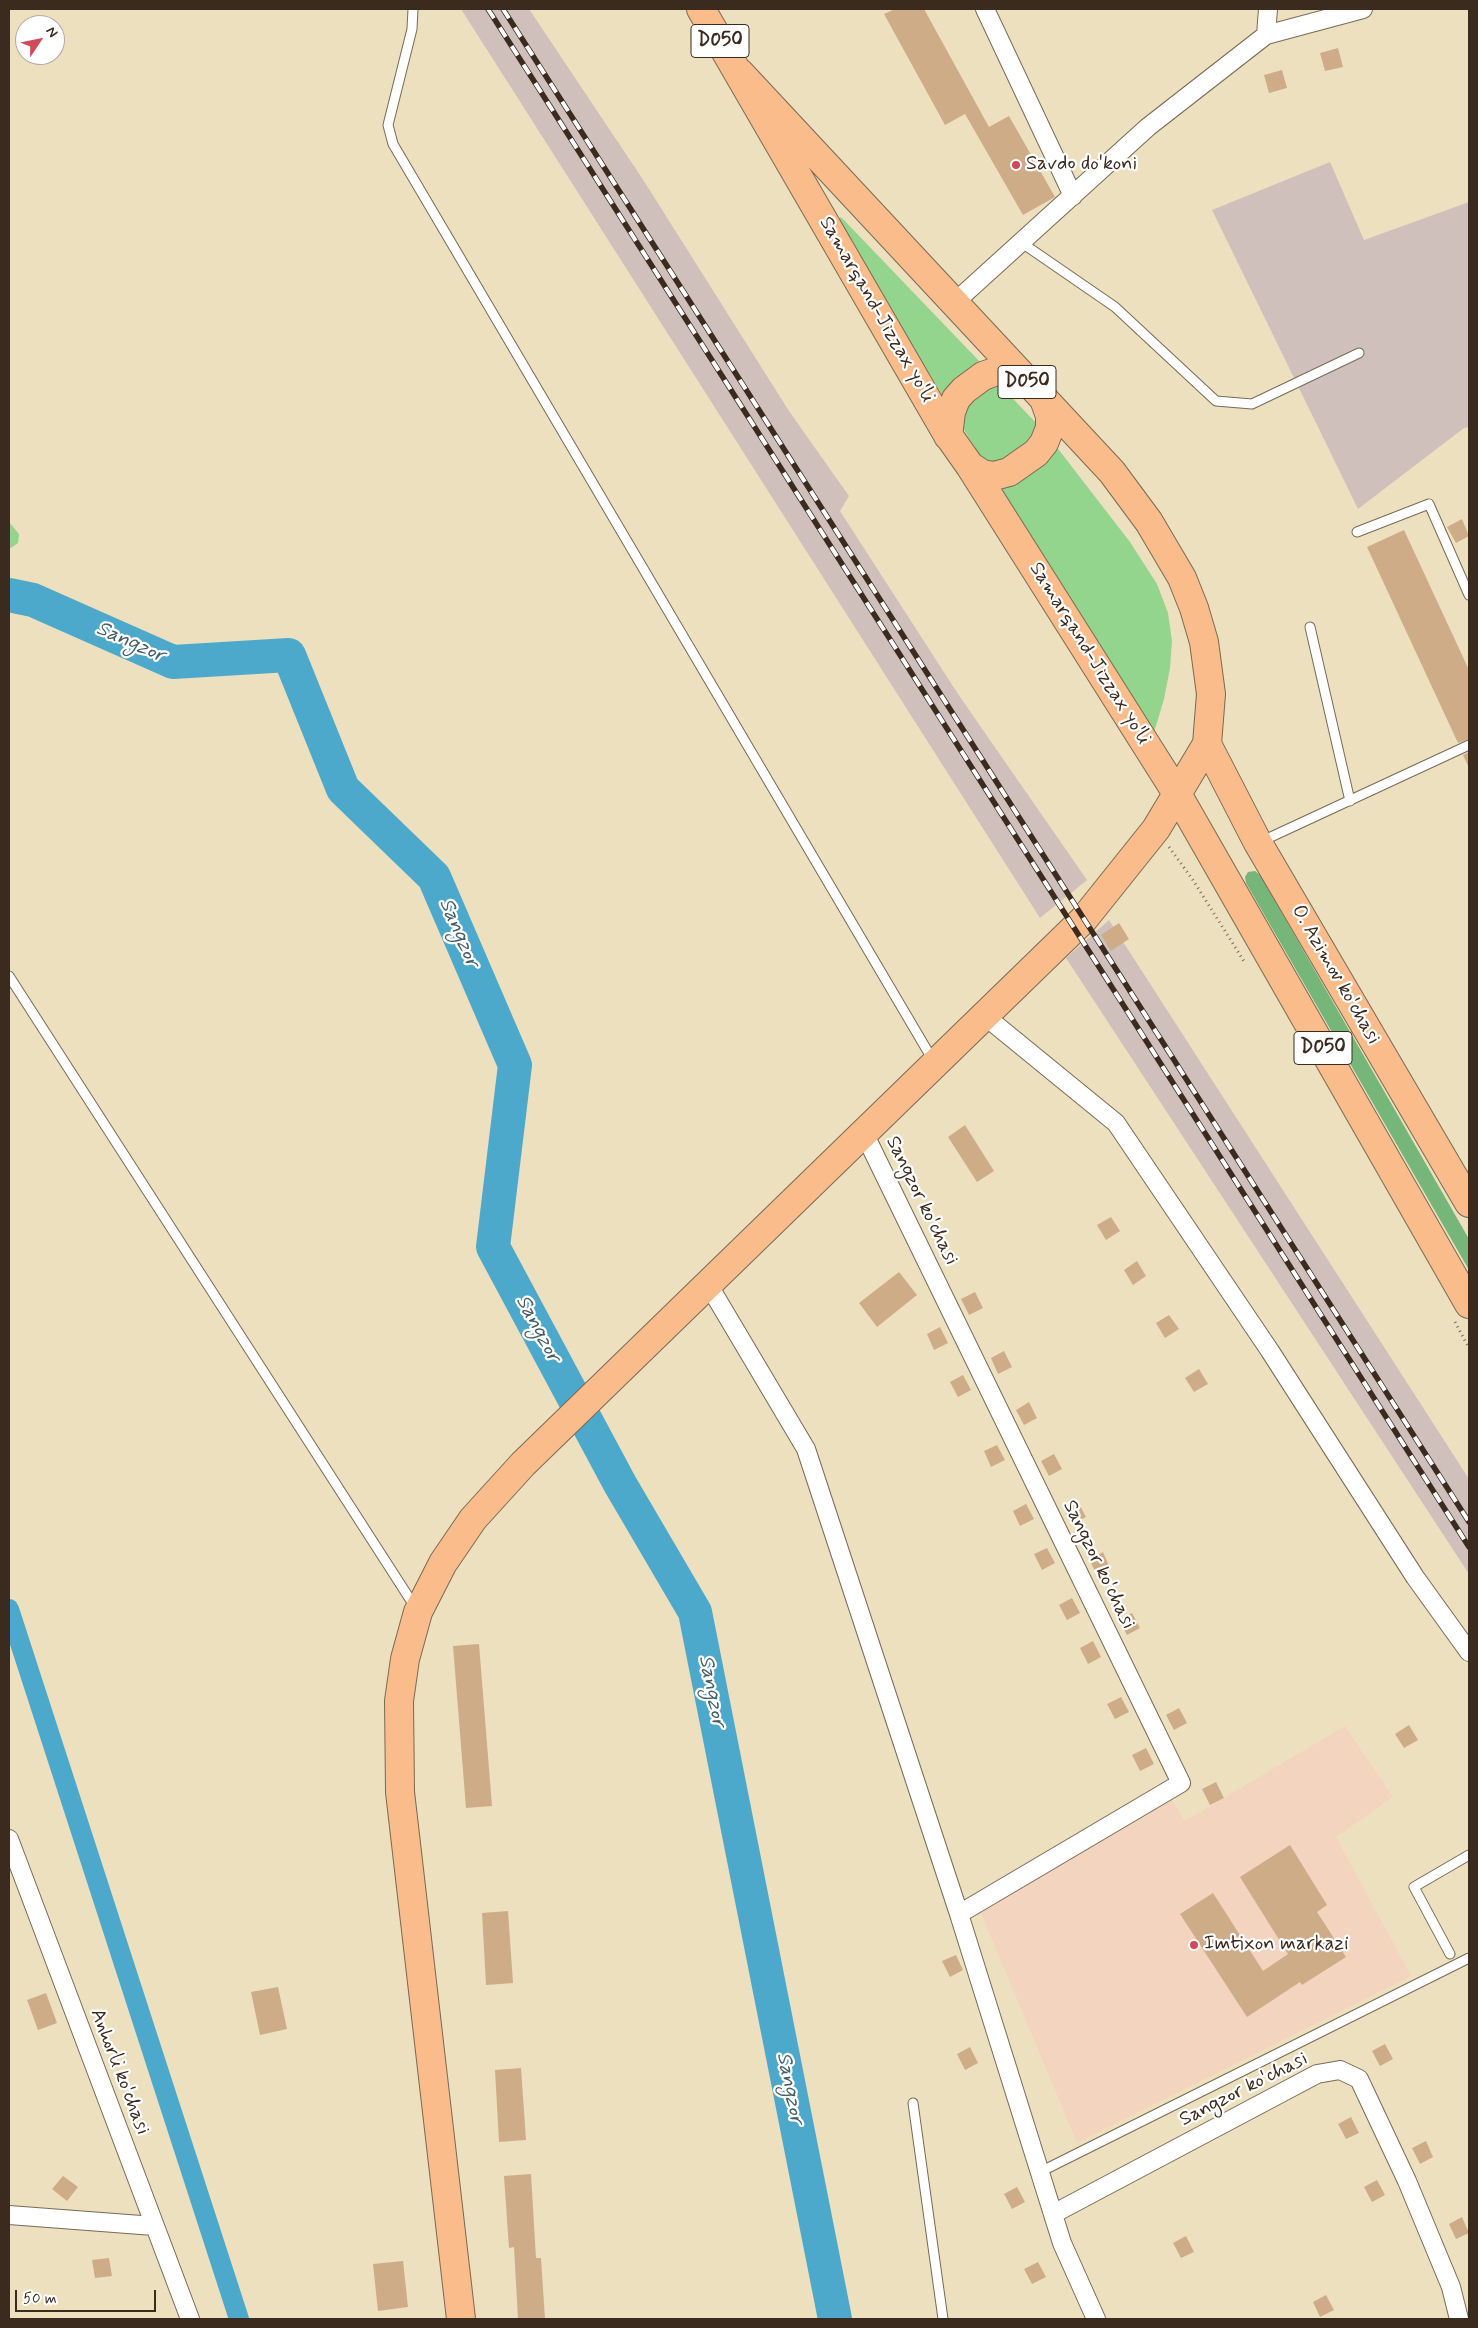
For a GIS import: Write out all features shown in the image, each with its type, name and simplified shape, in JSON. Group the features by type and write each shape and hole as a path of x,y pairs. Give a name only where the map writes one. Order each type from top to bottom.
{"main road":[{"name":"Samarqand-Jizzax yo'li","path":"701,9 740,73 948,436 970,466 1176,792 1469,1304"},
{"name":"D050","path":"740,73 1112,472 1149,522 1182,578 1194,608 1208,668 1210,694 1207,744 1176,792"},
{"path":"948,436 951,412 956,399 964,390 983,376 994,372 1004,370 1022,376"},
{"path":"970,466 982,474 994,476 1009,472 1036,453 1044,443 1050,428 1050,416 1045,402"},
{"name":"O. Azimov ko'chasi","path":"1207,744 1258,843 1469,1203"},
{"path":"461,2319 400,1792 399,1701 405,1659 418,1612 443,1563 468,1526 523,1464 1084,919 1156,829 1176,792"}],"street":[{"path":"984,9 1073,196"},
{"path":"1266,35 1268,9"},
{"path":"954,303 1148,127 1266,35 1363,9"},
{"path":"985,1016 1116,1123 1270,1351 1415,1577 1469,1652"},
{"name":"Sangzor ko'chasi","path":"864,1133 1181,1783 959,1914"},
{"path":"708,1284 806,1449 959,1914 1062,2243 1096,2319"},
{"name":"Anhorli ko'chasi","path":"9,1840 190,2319"},
{"name":"Sangzor ko'chasi","path":"1053,2214 1317,2074 1340,2070 1359,2079 1407,2181 1451,2287 1459,2319"},
{"path":"9,2215 154,2226"}],"lane":[{"path":"414,9 412,29 388,125 393,144 716,696 935,1065"},
{"path":"1022,243 1115,307 1216,401 1252,404 1359,353"},
{"path":"1357,532 1429,504 1469,595"},
{"path":"1310,627 1350,801"},
{"path":"1258,843 1469,745"},
{"path":"9,976 418,1612"},
{"path":"1450,1954 1414,1887 1469,1856"},
{"path":"1040,2172 1469,1958"},
{"path":"913,2103 943,2319"}],"shaded area":[{"path":"461,9 529,9 642,178 789,411 849,496 840,511 958,694 1087,880 1040,918"},
{"path":"1330,162 1364,240 1469,202 1469,427 1464,428 1358,509 1212,210"},
{"path":"1109,920 1469,1479 1469,1574 1066,958"},
{"name":"Imtixon markazi","path":"1345,1726 1393,1797 1336,1837 1411,1976 1077,2143 981,1913 1170,1797 1185,1821"}],"green space":[{"path":"841,217 982,364 943,396 836,220"},
{"path":"997,382 1039,426 1026,446 995,466 987,466 959,422 966,404"},
{"path":"1052,441 1130,542 1157,584 1168,613 1172,641 1170,668 1164,699 1153,736 997,486"},
{"path":"9,522 19,534 18,543 11,548 9,547"},
{"path":"1255,871 1260,875 1469,1239 1469,1270 1246,883 1245,877 1248,872"}],"building":[{"path":"895,9 924,9 989,127 1009,116 1055,197 1023,215 965,114 945,125 884,14"},
{"path":"1338,48 1343,67 1325,71 1320,53"},
{"path":"1282,70 1287,88 1269,93 1264,75"},
{"path":"1462,519 1469,536 1456,543 1447,527"},
{"path":"1404,530 1469,670 1469,739 1458,743 1367,547"},
{"path":"1469,752 1469,768 1463,755"},
{"path":"1119,923 1129,939 1111,951 1101,935"},
{"path":"965,1125 994,1171 977,1182 948,1137"},
{"path":"1111,1217 1120,1231 1106,1240 1097,1225"},
{"path":"1137,1261 1146,1276 1133,1285 1124,1270"},
{"path":"899,1272 917,1295 877,1327 859,1303"},
{"path":"975,1292 983,1308 969,1315 961,1299"},
{"path":"1169,1315 1179,1329 1165,1338 1156,1323"},
{"path":"940,1327 948,1343 934,1350 927,1334"},
{"path":"1004,1351 1012,1367 998,1374 991,1358"},
{"path":"1199,1369 1208,1384 1194,1392 1185,1378"},
{"path":"963,1375 971,1390 958,1397 950,1382"},
{"path":"1029,1402 1037,1418 1024,1425 1016,1410"},
{"path":"997,1445 1005,1460 991,1467 984,1451"},
{"path":"1054,1454 1062,1469 1049,1476 1041,1461"},
{"path":"1078,1502 1086,1517 1072,1524 1064,1509"},
{"path":"1026,1504 1034,1519 1020,1526 1013,1511"},
{"path":"1047,1548 1055,1563 1042,1570 1034,1554"},
{"path":"1103,1552 1110,1568 1097,1575 1089,1559"},
{"path":"1072,1598 1080,1613 1067,1620 1059,1605"},
{"path":"1132,1613 1140,1628 1127,1635 1119,1620"},
{"path":"1093,1641 1101,1657 1088,1664 1080,1648"},
{"path":"479,1644 492,1806 466,1808 453,1646"},
{"path":"1121,1697 1129,1712 1115,1719 1107,1704"},
{"path":"1179,1708 1187,1723 1174,1730 1166,1715"},
{"path":"1409,1725 1418,1740 1404,1748 1395,1734"},
{"path":"1146,1748 1154,1764 1140,1771 1132,1755"},
{"path":"1216,1782 1224,1798 1210,1805 1202,1789"},
{"path":"1290,1845 1327,1905 1317,1912 1346,1957 1302,1985 1300,1982 1247,2017 1180,1914 1213,1893 1263,1971 1288,1954 1240,1877"},
{"path":"508,1911 513,1983 486,1985 482,1913"},
{"path":"956,1955 963,1970 950,1977 942,1961"},
{"path":"278,1987 287,2029 260,2035 251,1992"},
{"path":"46,1993 57,2023 38,2030 27,2000"},
{"path":"1385,2044 1393,2059 1380,2066 1372,2051"},
{"path":"970,2047 978,2063 965,2070 957,2054"},
{"path":"521,2068 526,2140 499,2142 495,2070"},
{"path":"1351,2117 1359,2133 1346,2139 1338,2124"},
{"path":"1426,2141 1433,2157 1420,2164 1412,2148"},
{"path":"531,2174 536,2258 541,2258 545,2319 518,2319 514,2247 509,2248 504,2176"},
{"path":"63,2176 78,2187 67,2201 52,2189"},
{"path":"1377,2180 1385,2195 1372,2202 1364,2187"},
{"path":"1017,2187 1025,2202 1012,2209 1004,2194"},
{"path":"1462,2217 1469,2233 1456,2239 1449,2224"},
{"path":"1186,2236 1194,2252 1181,2258 1173,2243"},
{"path":"109,2258 112,2276 95,2278 92,2260"},
{"path":"403,2261 408,2307 378,2311 373,2264"},
{"path":"1038,2262 1046,2277 1032,2284 1024,2269"},
{"path":"1326,2295 1334,2310 1320,2317 1313,2302"}],"waterway":[{"name":"Sangzor","path":"9,595 33,600 173,662 289,655 343,789 434,877 515,1065 493,1247 620,1484 695,1612 835,2319"},
{"path":"9,1609 239,2319"}],"railway":[{"path":"488,9 1469,1547"},
{"path":"503,9 1469,1522"}],"place":[{"name":"Savdo do'koni","path":"1016,165"},
{"name":"Imtixon markazi","path":"1194,1945"}]}
